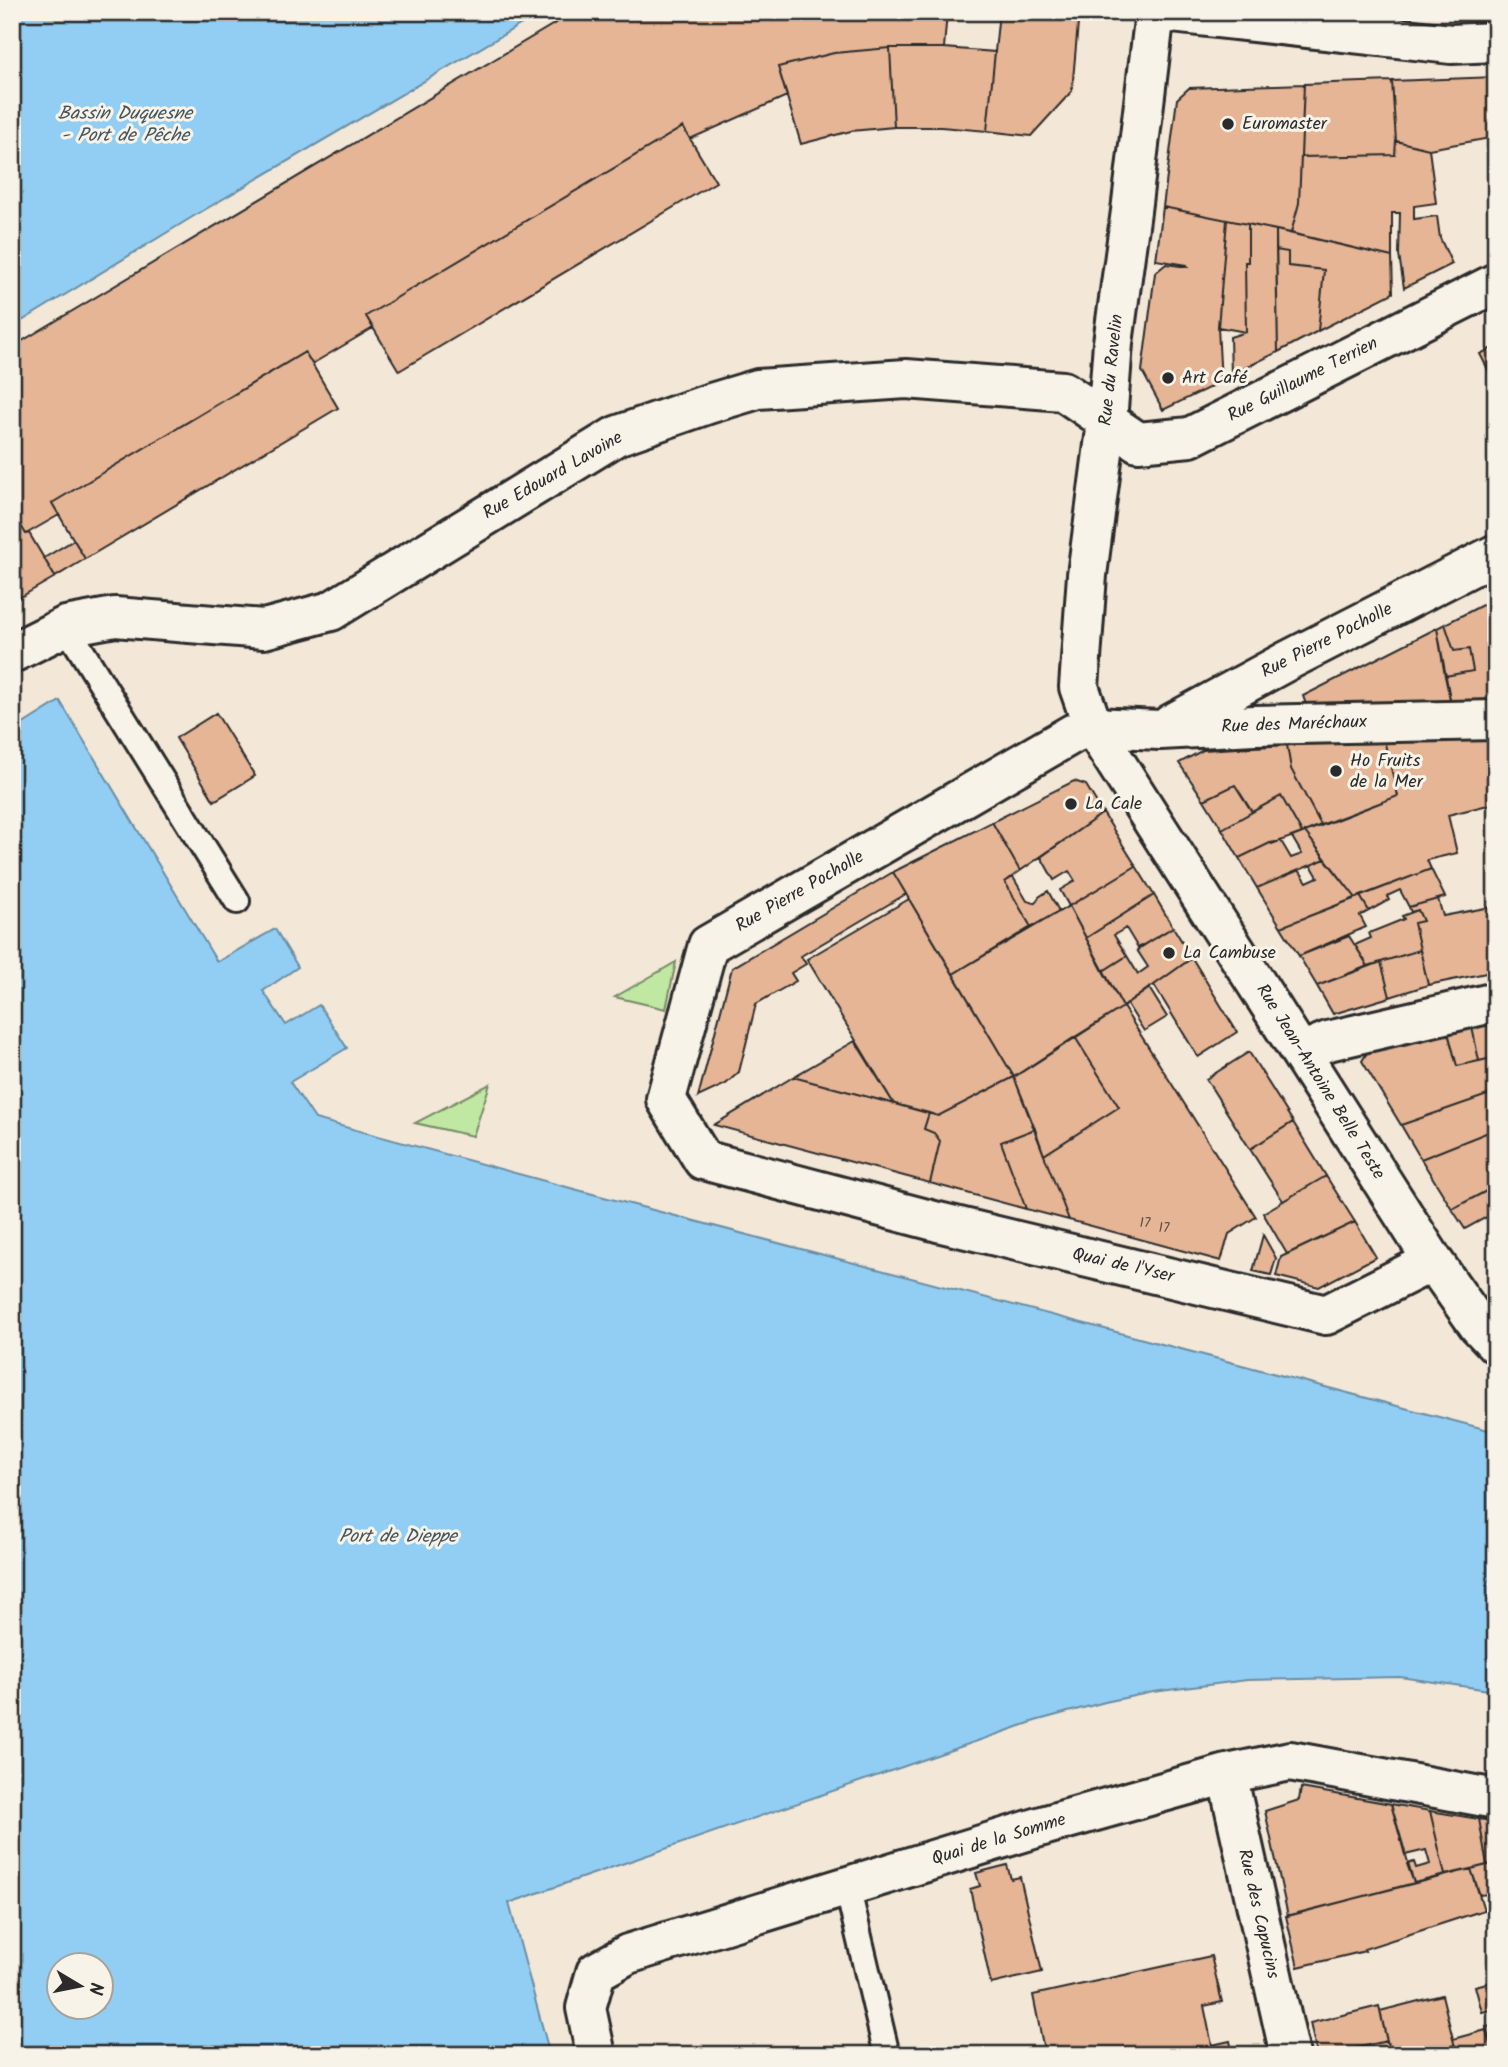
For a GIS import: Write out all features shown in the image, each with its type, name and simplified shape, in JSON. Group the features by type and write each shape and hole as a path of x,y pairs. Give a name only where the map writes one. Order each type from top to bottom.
{"street":[{"name":"Rue du Ravelin","path":"1093,727 1079,687 1087,575 1155,12"},
{"path":"1163,12 1451,44 1496,42"},
{"name":"Rue Guillaume Terrien","path":"1107,422 1138,442 1190,437 1496,283"},
{"name":"Rue Edouard Lavoine","path":"15,651 66,626 115,617 264,629 331,611 616,436 758,389 906,379 1063,391 1107,422"},
{"name":"Rue Pierre Pocholle","path":"1160,730 1287,661 1496,554"},
{"name":"Rue des Maréchaux","path":"1093,727 1160,730 1254,725 1496,720"},
{"name":"Rue Jean-Antoine Belle Teste","path":"1093,727 1433,1261"},
{"name":"Rue Pierre Pocholle","path":"703,1160 666,1099 708,945 1064,739 1093,727"},
{"path":"1301,1052 1328,1041 1496,1002"},
{"name":"Quai de l'Yser","path":"703,1160 938,1222 1326,1315 1433,1261"},
{"path":"1433,1261 1479,1326 1496,1345"},
{"name":"Quai de la Somme","path":"596,2055 586,2008 596,1972 628,1954 1046,1825 1227,1774 1290,1761 1496,1799"},
{"name":"Rue des Capucins","path":"1227,1774 1290,2055"}],"lane":[{"path":"66,626 237,901"},
{"path":"847,1886 887,2055"}],"green space":[{"path":"676,962 666,1009 615,997"},
{"path":"490,1084 473,1136 415,1123"}],"water":[{"name":"Bassin Duquesne - Port de Pêche","path":"12,12 542,12 194,216 12,327"},
{"name":"Port de Dieppe","path":"60,701 217,962 275,929 298,967 263,991 286,1025 319,1005 347,1048 290,1082 315,1119 1496,1432 1496,1691 1400,1677 1247,1680 1153,1692 1105,1702 1035,1721 509,1903 550,2055 12,2055 12,731"}],"building":[{"path":"574,12 947,12 944,48 890,48 834,53 778,67 787,96 690,139 683,127 366,316 373,328 312,364 305,352 52,503 59,515 26,534 12,511 12,347"},
{"path":"999,12 1079,12 1072,91 1031,136 987,131"},
{"path":"890,48 995,52 987,131 894,127"},
{"path":"890,48 894,127 851,131 801,144 778,67 834,53"},
{"path":"1496,77 1496,137 1429,149 1396,141 1392,81"},
{"path":"1392,81 1395,155 1301,157 1304,84"},
{"path":"1304,84 1299,203 1291,233 1163,207 1177,99 1189,88"},
{"path":"683,127 716,182 399,371 366,316"},
{"path":"1396,141 1429,149 1436,203 1414,206 1414,219 1437,216 1440,238 1452,264 1404,288 1399,255 1400,213 1392,213 1392,257 1291,233 1299,203 1301,157 1395,155"},
{"path":"1163,207 1227,220 1218,327 1221,382 1163,410 1142,371 1155,273 1166,264 1188,267 1156,260"},
{"path":"1227,220 1248,224 1248,262 1245,262 1246,332 1218,327"},
{"path":"1248,224 1276,230 1278,352 1231,375 1230,337 1246,332 1245,262 1248,262"},
{"path":"1276,230 1392,257 1393,293 1318,331 1324,270 1288,266 1288,252 1276,250"},
{"path":"1276,250 1288,252 1288,266 1324,270 1318,331 1278,352"},
{"path":"1496,346 1496,385 1480,354"},
{"path":"305,352 338,408 85,559 52,503"},
{"path":"12,511 26,534 29,533 55,577 12,602"},
{"path":"74,540 85,559 55,577 44,558"},
{"path":"1496,598 1496,703 1451,704 1445,676 1473,671 1469,649 1454,651 1445,624"},
{"path":"1445,624 1454,651 1469,649 1473,671 1445,676 1437,628"},
{"path":"1437,628 1451,704 1307,707 1303,696"},
{"path":"216,713 255,776 214,801 176,738"},
{"path":"1496,735 1496,803 1448,815 1457,853 1427,860 1431,869 1356,898 1305,832 1398,796 1384,740"},
{"path":"1384,740 1398,796 1321,825 1291,769 1287,745"},
{"path":"1287,745 1291,769 1321,825 1302,833 1281,796 1252,812 1235,785 1204,800 1179,763 1203,750"},
{"path":"1074,781 1086,785 1103,813 1020,871 992,822"},
{"path":"1235,785 1252,812 1222,829 1204,800"},
{"path":"1281,796 1302,833 1270,843 1239,858 1222,829"},
{"path":"1103,813 1136,866 1069,906 1060,890 1075,881 1069,871 1054,880 1041,857"},
{"path":"992,822 1020,871 1005,882 1031,927 953,974 893,872"},
{"path":"1305,832 1325,859 1257,888 1239,858 1270,843 1281,841 1291,858 1302,854 1292,837"},
{"path":"1325,859 1356,898 1281,927 1257,888 1299,870 1307,882 1318,877 1311,865"},
{"path":"1136,866 1154,895 1086,938 1069,906"},
{"path":"1431,869 1445,897 1409,907 1400,890 1387,896 1389,900 1369,911 1360,896"},
{"path":"893,872 906,894 801,956 806,964 791,973 796,981 756,1004 739,1072 726,1084 698,1097 732,968"},
{"path":"1013,877 1027,901 1035,903 1048,891 1059,911 1031,927 1005,882"},
{"path":"1154,895 1173,927 1138,948 1126,928 1114,935 1127,956 1103,971 1086,938"},
{"path":"1360,896 1369,911 1360,916 1366,927 1299,956 1281,927"},
{"path":"909,899 1014,1077 938,1116 894,1104 807,959"},
{"path":"1438,899 1443,916 1496,906 1496,971 1428,985 1414,923 1423,921 1418,910 1411,912 1409,907"},
{"path":"1069,906 1123,1007 1014,1077 953,974"},
{"path":"1418,910 1423,921 1414,923 1420,950 1368,966 1355,945 1371,938 1369,933 1404,919 1402,916"},
{"path":"1173,927 1192,958 1123,1007 1103,971 1127,956 1138,974 1148,967 1137,950"},
{"path":"1349,936 1368,966 1317,986 1299,956"},
{"path":"1420,950 1428,985 1390,997 1381,962"},
{"path":"1192,958 1237,1032 1198,1057 1154,985"},
{"path":"1381,962 1390,997 1333,1014 1317,986"},
{"path":"1149,988 1167,1017 1144,1031 1127,1004"},
{"path":"1123,1007 1256,1217 1229,1234 1221,1261 1069,1220 1044,1155 1119,1107 1075,1037"},
{"path":"1496,1022 1496,1057 1479,1061 1472,1027"},
{"path":"1472,1027 1479,1061 1457,1066 1448,1032"},
{"path":"1448,1033 1457,1066 1496,1057 1496,1092 1401,1125 1362,1061 1368,1051"},
{"path":"1075,1037 1119,1107 1044,1155 1014,1077"},
{"path":"855,1041 894,1104 793,1077"},
{"path":"1249,1052 1293,1122 1250,1149 1206,1079"},
{"path":"793,1077 929,1113 924,1129 934,1133 940,1141 930,1183 714,1125"},
{"path":"1014,1077 1035,1129 1001,1142 1026,1209 930,1183 940,1141 934,1133 924,1129 929,1113 938,1116"},
{"path":"1496,1092 1496,1129 1421,1159 1401,1125"},
{"path":"1293,1122 1326,1176 1283,1201 1250,1149"},
{"path":"1035,1129 1069,1220 1026,1209 1001,1142"},
{"path":"1496,1129 1496,1186 1452,1209 1421,1159"},
{"path":"1326,1176 1355,1222 1287,1254 1263,1213"},
{"path":"1496,1186 1496,1212 1465,1229 1452,1209"},
{"path":"1355,1222 1376,1257 1319,1287 1276,1276 1281,1257"},
{"path":"1263,1235 1276,1258 1271,1275 1253,1271"},
{"path":"1301,1788 1391,1804 1414,1883 1288,1916 1265,1811 1299,1800"},
{"path":"1391,1804 1430,1811 1445,1875 1414,1883 1407,1864 1414,1862 1416,1868 1430,1864 1426,1850 1405,1855"},
{"path":"1430,1811 1479,1819 1487,1865 1445,1875"},
{"path":"1479,1819 1496,1822 1496,1863 1487,1865"},
{"path":"1496,1863 1496,1893 1480,1895 1471,1869"},
{"path":"1007,1865 1011,1879 1020,1877 1042,1972 991,1984 970,1889 980,1886 976,1873"},
{"path":"1471,1869 1484,1910 1364,1949 1365,1951 1298,1967 1286,1916"},
{"path":"1211,1956 1222,2002 1204,2006 1212,2045 1230,2041 1233,2055 1045,2055 1033,1995"},
{"path":"1491,1982 1496,2001 1490,2002 1491,2010 1482,2012 1475,1986"},
{"path":"1442,1995 1457,2055 1390,2055 1380,2011"},
{"path":"1379,2006 1387,2041 1317,2055 1310,2023"},
{"path":"1496,2025 1496,2055 1493,2055 1486,2027"},
{"path":"1486,2030 1493,2055 1457,2055 1453,2039"},
{"path":"1387,2041 1390,2053 1325,2055"}],"place":[{"name":"Euromaster","path":"1228,124"},
{"name":"Art Café","path":"1168,378"},
{"name":"Ho Fruits de la Mer","path":"1336,771"},
{"name":"La Cale","path":"1071,804"},
{"name":"La Cambuse","path":"1169,953"}]}
